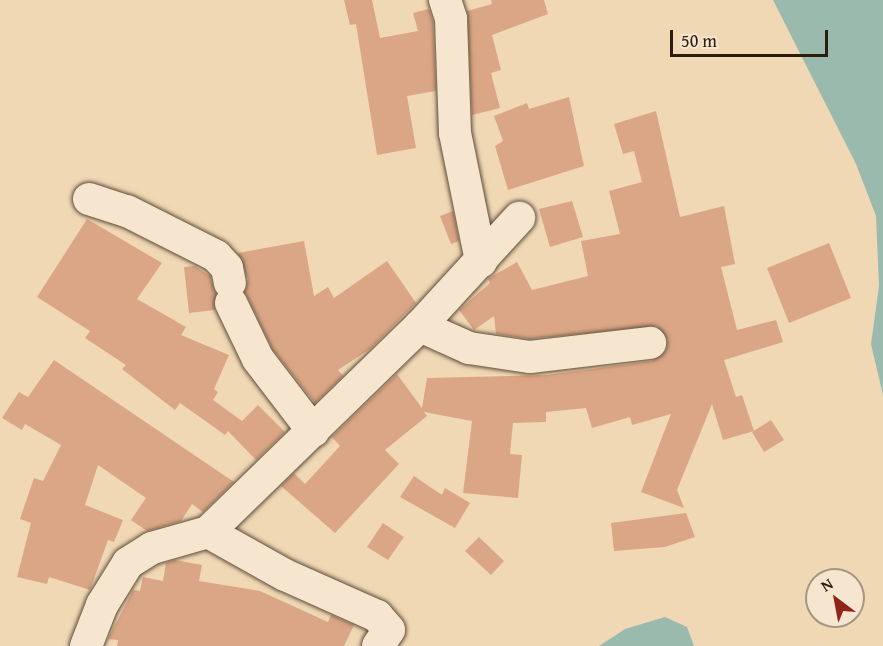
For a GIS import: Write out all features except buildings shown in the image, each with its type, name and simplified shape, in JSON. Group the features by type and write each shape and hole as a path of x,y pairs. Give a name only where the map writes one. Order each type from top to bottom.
{"street":[{"path":"445,0 451,19 455,133 481,261"},
{"path":"89,199 127,211 216,256 226,268 230,293 258,359 313,431"},
{"path":"87,646 102,605 128,563 152,548 208,532 420,326 519,218"},
{"path":"420,326 469,348 530,357 650,343"},
{"path":"208,532 285,575 377,616 388,630 378,646"}],"shaded area":[{"path":"773,0 883,0 883,395 871,344 879,286 876,216 856,164"},
{"path":"665,617 687,627 694,646 599,646 625,629"}]}
